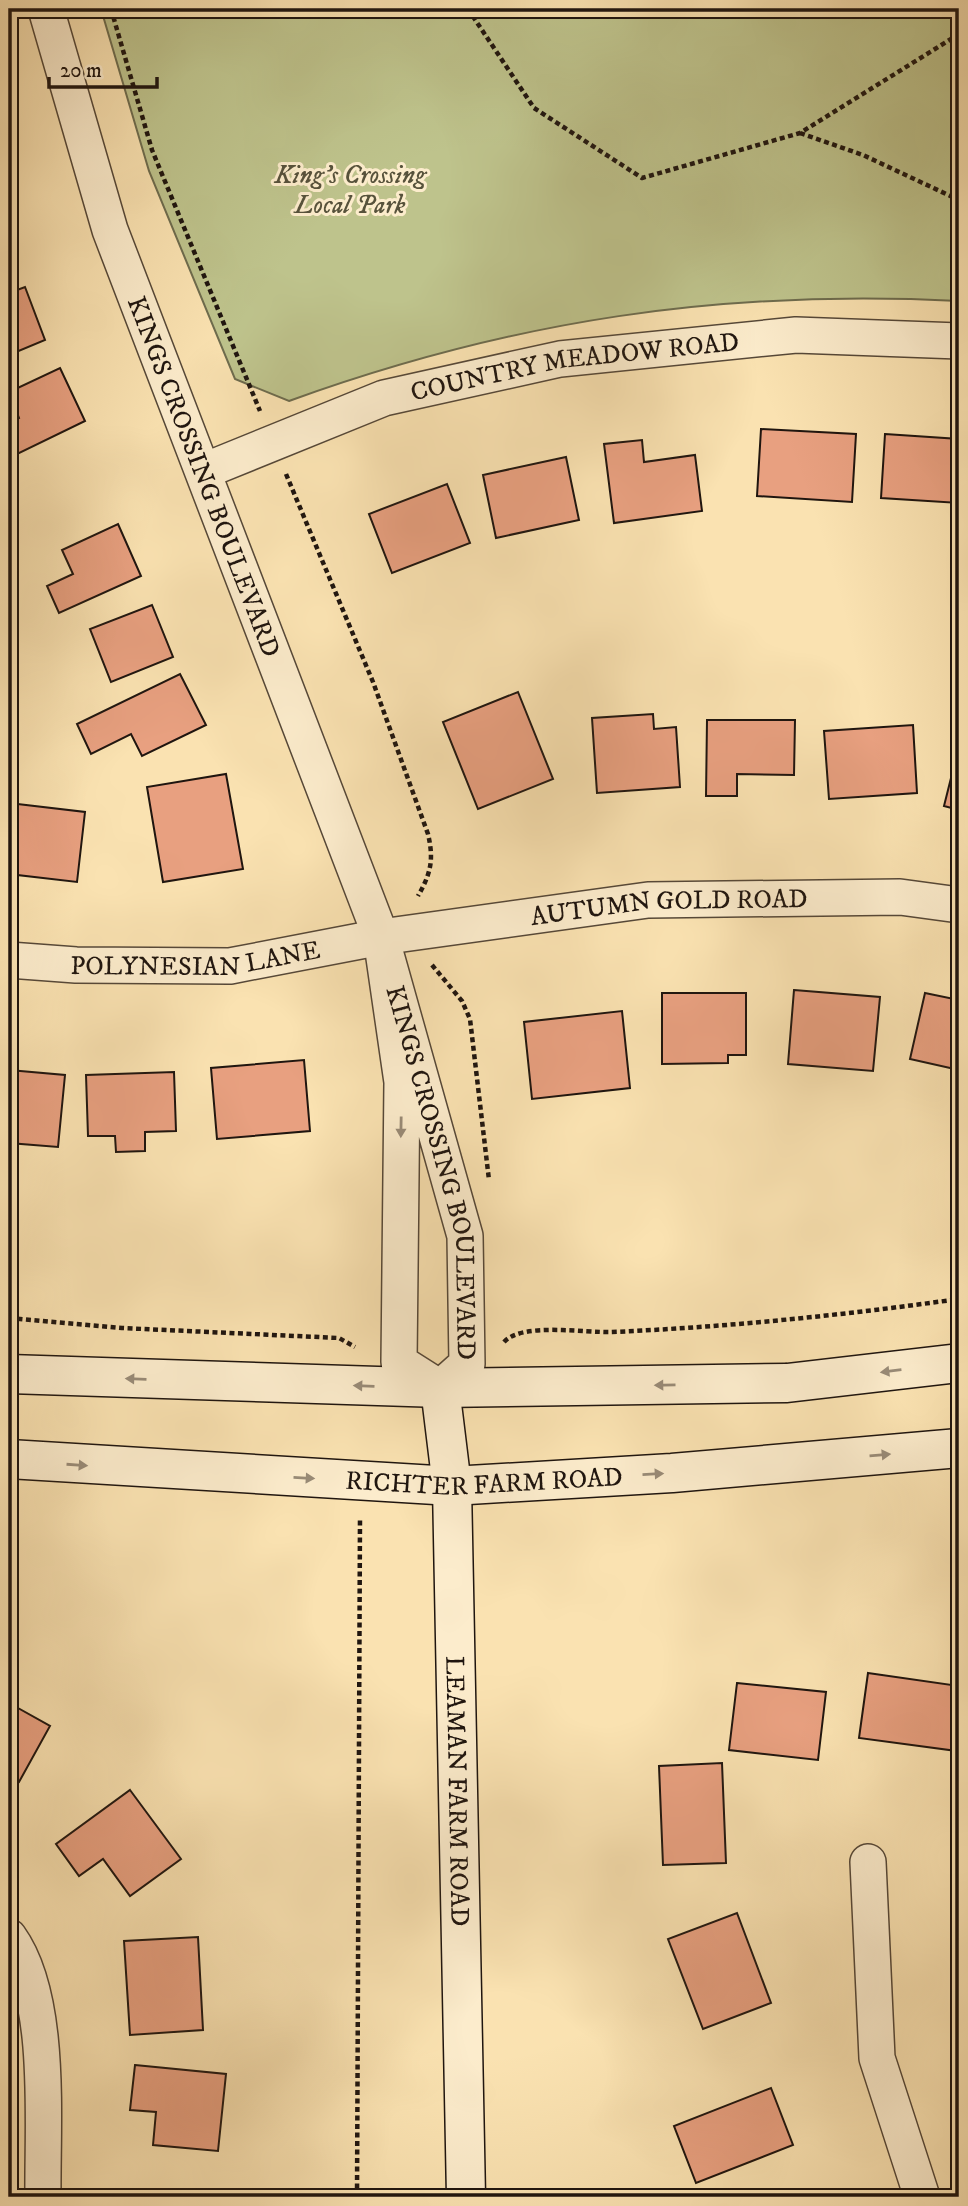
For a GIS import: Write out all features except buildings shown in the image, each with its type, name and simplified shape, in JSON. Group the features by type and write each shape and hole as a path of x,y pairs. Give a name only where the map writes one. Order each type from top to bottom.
{"main road":[{"path":"9,1374 440,1388 787,1383 959,1363"},
{"name":"LEAMAN FARM ROAD","path":"440,1388 453,1486 466,2197"},
{"name":"RICHTER FARM ROAD","path":"9,1459 453,1486 672,1473 959,1448"}],"street":[{"name":"KINGS CROSSING BOULEVARD","path":"46,9 110,230 381,937 465,1236 467,1364 440,1388 399,1362 402,1082 381,937"},
{"name":"COUNTRY MEADOW ROAD","path":"204,471 384,398 561,359 796,335 959,341"},
{"name":"AUTUMN GOLD ROAD","path":"381,937 648,900 900,897 959,905"},
{"name":"POLYNESIAN LANE","path":"9,960 75,965 230,966 381,937"},
{"path":"868,1862 877,2058 922,2197"},
{"path":"9,1937 37,2005 41,2064 43,2197"}],"path":[{"path":"111,9 152,150 373,682 428,834 433,856 430,875 417,898 418,932 433,967 462,1001 470,1019 489,1184"},
{"path":"468,9 534,108 642,178 800,133 959,34"},
{"path":"800,133 863,155 959,200"},
{"path":"499,1331 505,1341"},
{"path":"357,2197 360,1481"}],"green space":[{"name":"King's Crossing Local Park","path":"101,9 959,9 959,301 785,300 619,316 455,350 372,373 289,401 235,379 149,171"}]}
